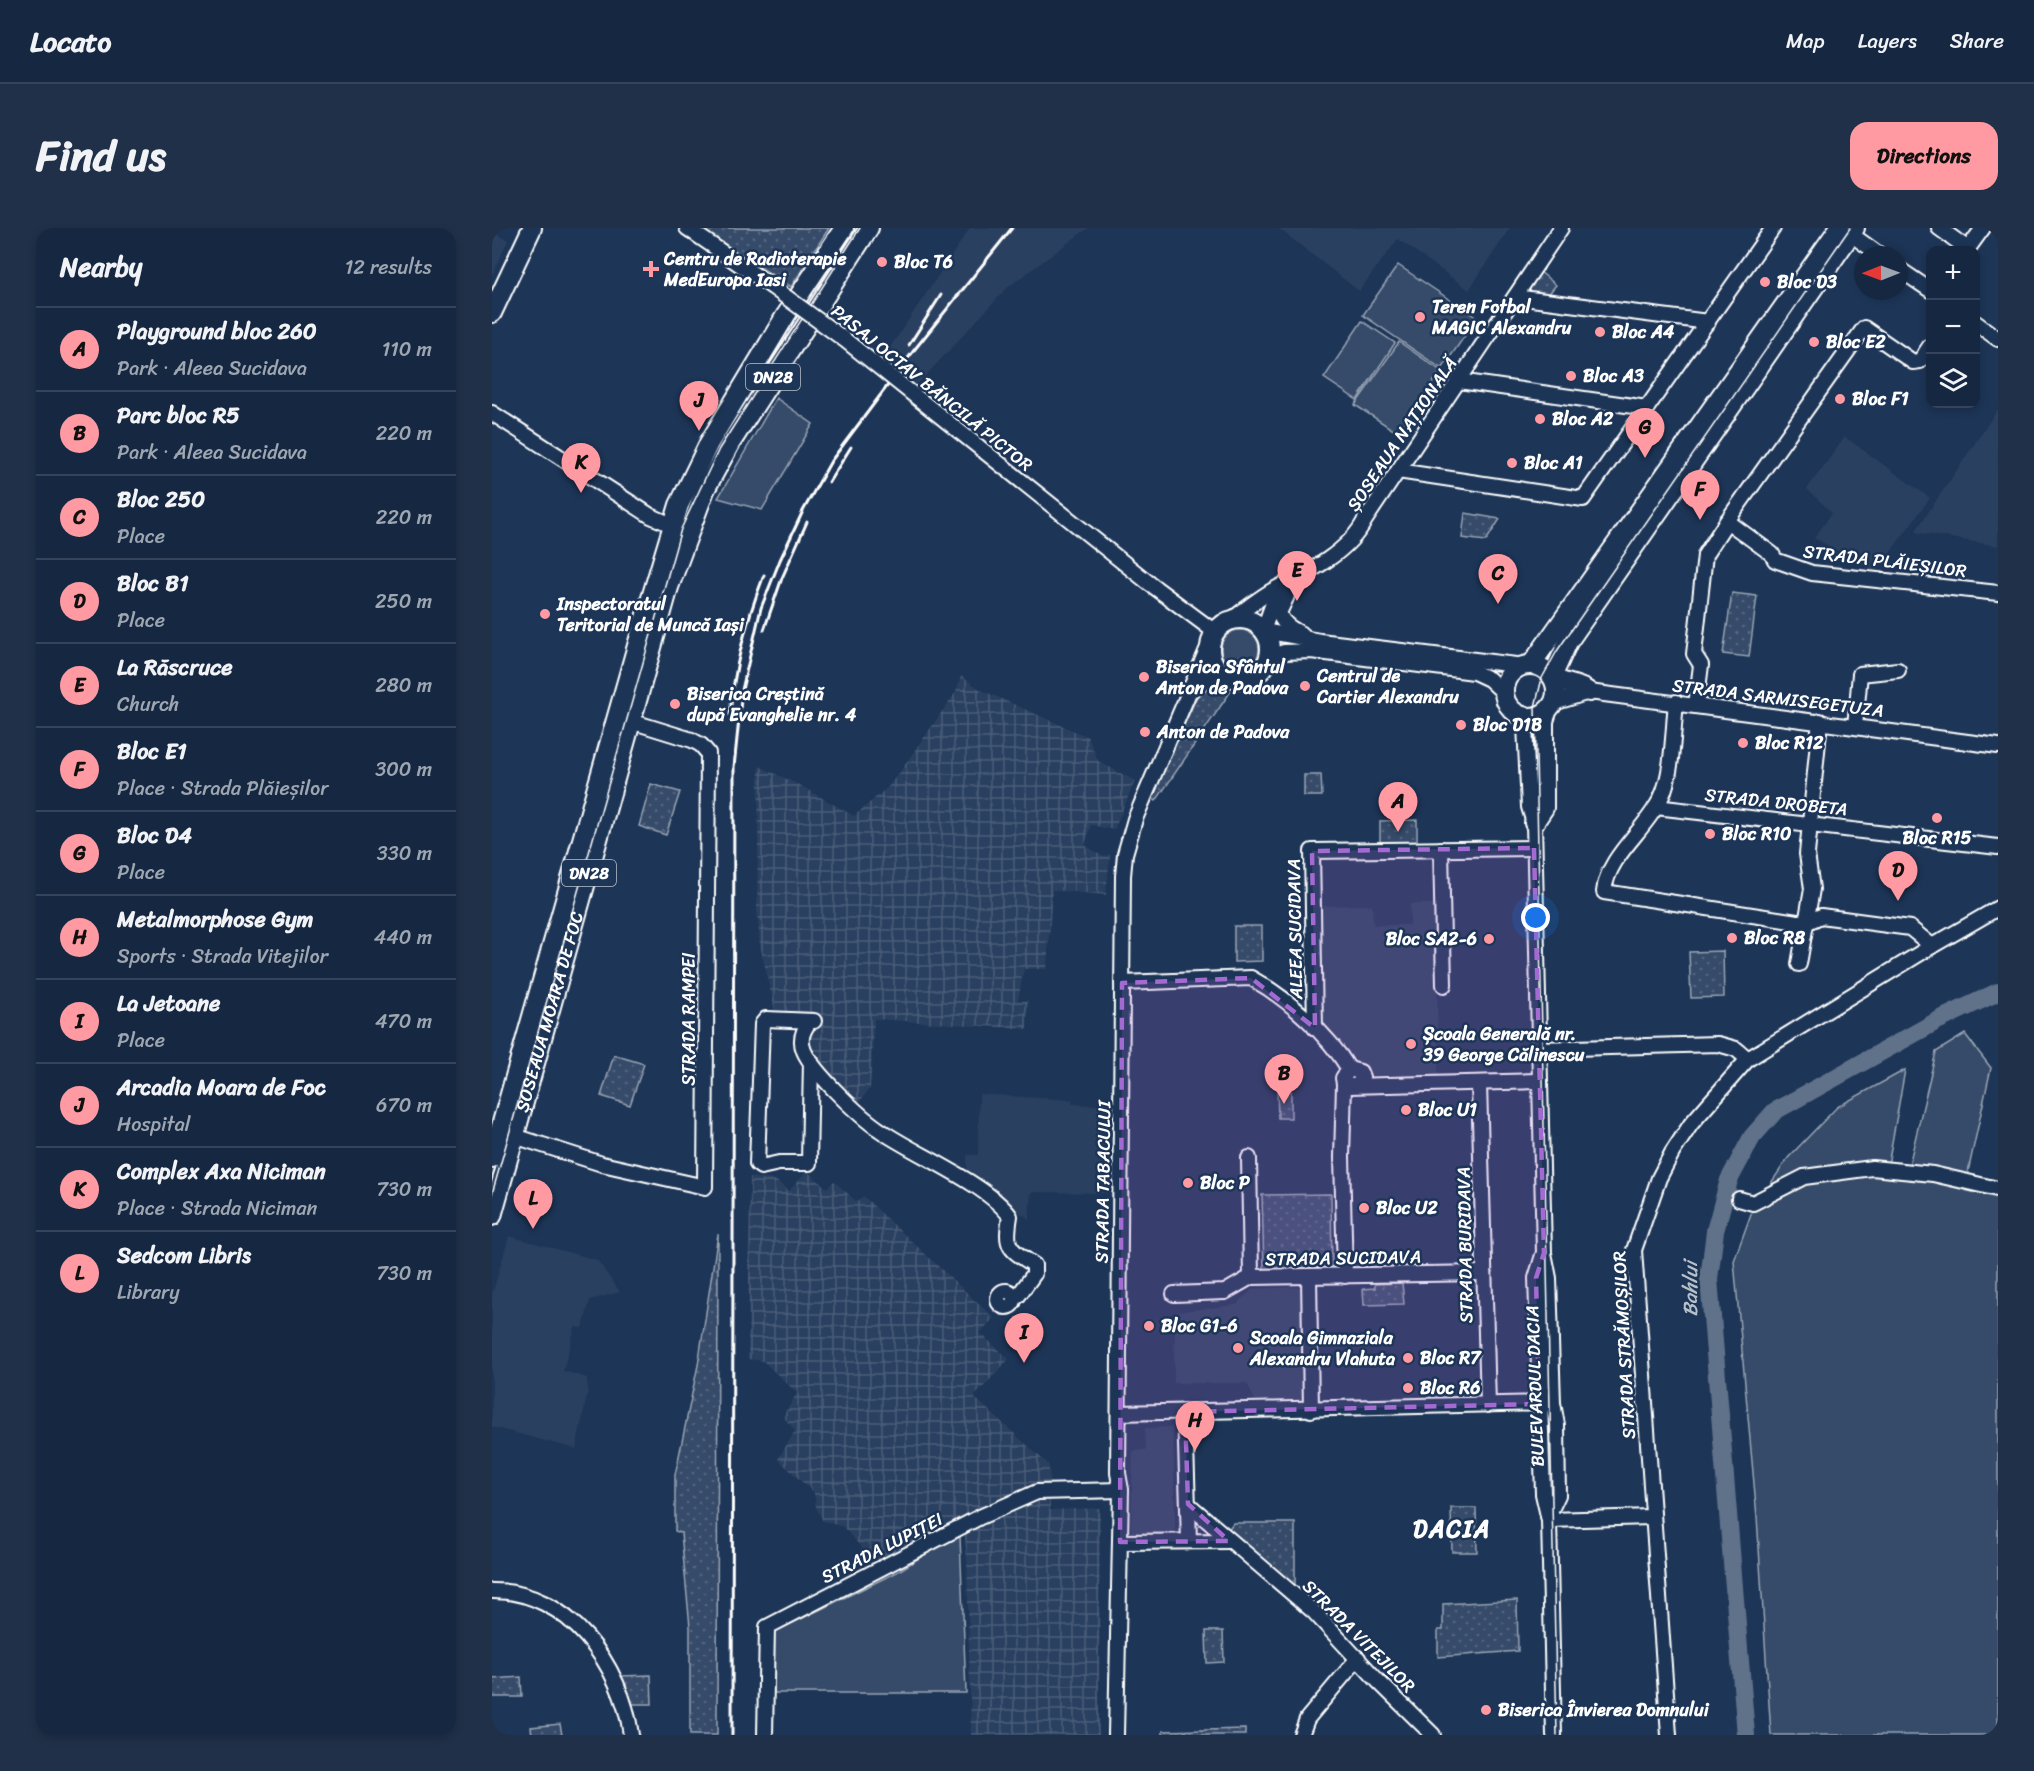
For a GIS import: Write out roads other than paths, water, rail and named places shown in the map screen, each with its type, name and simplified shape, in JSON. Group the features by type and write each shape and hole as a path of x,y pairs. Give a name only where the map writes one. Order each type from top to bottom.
{"main road":[{"path":"492,293 523,228"},
{"path":"492,313 532,228"},
{"name":"ȘOSEAUA MOARA DE FOC","path":"492,1216 507,1134 624,719 669,587 680,529 709,443 786,315 844,228"},
{"name":"DN28","path":"680,529 730,444 869,228"},
{"path":"1534,824 1544,808 1544,721 1557,693 1552,677 1568,642 1847,230"},
{"path":"1551,707 1534,717 1519,715 1509,706 1504,693 1509,676 1527,666 1847,230"},
{"path":"1231,620 1250,621 1263,631 1270,645 1268,659 1260,671 1247,677 1231,676 1222,672 1213,661 1212,638 1231,620"},
{"path":"1568,642 1567,670 1586,690"},
{"path":"1527,666 1541,668 1552,677 1586,690"},
{"path":"1193,687 1204,677 1222,672"},
{"name":"ȘOSEAUA MOARA DE FOC","path":"492,1158 507,1134"}],"street":[{"name":"PASAJ OCTAV BĂNCILĂ PICTOR","path":"687,228 837,333 1149,583 1212,638"},
{"name":"ȘOSEAUA NAȚIONALĂ","path":"1263,631 1273,603 1294,581 1358,535 1398,471 1561,228"},
{"path":"1398,471 1583,499 1773,228"},
{"path":"1939,228 1963,246"},
{"path":"1971,246 1983,228"},
{"path":"1847,230 1868,246"},
{"path":"1908,275 1926,287"},
{"path":"1515,297 1708,322"},
{"path":"1980,326 1998,339"},
{"path":"1696,705 1701,665 1694,654 1705,555 1727,521 1864,328 1913,362 1920,360 1926,352"},
{"path":"1458,381 1647,408"},
{"path":"492,413 606,487 680,529"},
{"name":"STRADA PLĂIEȘILOR","path":"1727,521 1772,554 1775,560 1812,573 1998,593"},
{"path":"1311,639 1286,626 1279,613 1286,598 1313,568"},
{"name":"ȘOSEAUA NAȚIONALĂ","path":"1231,620 1277,588 1294,581"},
{"path":"1263,631 1527,666"},
{"name":"STRADA TABACULUI","path":"1116,1735 1121,1490 1118,1473 1123,876 1127,845 1135,819 1212,638"},
{"path":"1268,659 1284,652 1311,651 1474,672 1489,679 1504,693"},
{"path":"1855,726 1860,674 1898,670"},
{"name":"STRADA SARMISEGETUZA","path":"1551,707 1586,690 1998,746"},
{"path":"1676,702 1666,788 1656,807 1605,877 1604,892 1808,922 1821,916 1910,928 1932,946"},
{"name":"BULEVARDUL DACIA","path":"1519,715 1525,726 1529,807 1534,824 1544,1253 1536,1278 1546,1403 1543,1494 1549,1518 1554,1735"},
{"name":"STRADA RAMPEI","path":"507,1134 602,1164 705,1187 708,753 692,740 624,719"},
{"path":"1799,964 1812,889 1807,854 1820,721"},
{"name":"STRADA DROBETA","path":"1656,807 1998,847"},
{"name":"ALEEA SUCIDAVA","path":"1315,1028 1312,851 1534,848"},
{"path":"1441,849 1444,985"},
{"name":"STRADA STRĂMOȘILOR","path":"1669,1735 1651,1517 1634,1250 1659,1178 1691,1124 1748,1059 1998,908"},
{"path":"1122,983 1251,978 1268,987 1315,1028 1341,1056 1349,1069 1360,1072 1362,1077 1359,1084"},
{"path":"811,1061 809,1163 779,1163 761,1167 757,1164 762,1024 766,1019 812,1021 801,1037 804,1051 822,1076 877,1129 952,1173 1004,1208 1010,1216 1007,1243 1010,1249 1034,1265 1034,1274 1018,1296 1014,1297"},
{"path":"1538,1049 1718,1044 1736,1049 1748,1059"},
{"path":"1345,1276 1342,1157 1344,1084 1345,1072 1349,1069"},
{"path":"1344,1084 1349,1086 1539,1081"},
{"name":"STRADA BURIDAVA","path":"1479,1084 1488,1405"},
{"name":"STRADA SUCIDAVA","path":"1249,1158 1251,1277 1483,1274"},
{"path":"1739,1199 1753,1203 1804,1177 1872,1168 1933,1174 1998,1189"},
{"path":"1309,1276 1311,1410"},
{"path":"1174,1294 1225,1293 1251,1277"},
{"path":"1119,1413 1546,1403"},
{"path":"1185,1412 1189,1541"},
{"name":"STRADA LUPIȚEI","path":"765,1735 767,1627 980,1517 1037,1492 1121,1490"},
{"name":"STRADA VITEJILOR","path":"1188,1504 1314,1612 1433,1735"},
{"path":"1549,1518 1651,1517"},
{"path":"1120,1542 1229,1541"},
{"path":"492,1592 525,1595 554,1607 580,1630 597,1650 618,1688 628,1715 632,1735"},
{"path":"1300,1735 1307,1719 1358,1658"}],"waterway":[{"name":"Bahlui","path":"1746,1735 1709,1279 1715,1231 1729,1180 1752,1137 1775,1111 1939,1020 1998,992"}],"tram line":[{"path":"492,1194 681,529 719,449 860,228"},
{"path":"1557,1735 1535,707 1542,678 1557,651 1850,228"}],"railway":[{"path":"732,1735 734,767 742,690 761,608 803,511 831,461 915,349 1012,228"},
{"path":"909,345 941,295"},
{"path":"829,482 851,447"},
{"path":"764,630 782,578 807,522"},
{"path":"730,715 742,644 764,575"}],"place":[{"name":"Bloc T6","path":"882,262"},
{"name":"Centru de Radioterapie MedEuropa Iasi","path":"651,269"},
{"name":"Bloc D3","path":"1765,282"},
{"name":"Teren Fotbal MAGIC Alexandru","path":"1420,317"},
{"name":"Bloc A4","path":"1600,332"},
{"name":"Bloc E2","path":"1814,342"},
{"name":"Bloc A3","path":"1571,376"},
{"name":"Bloc F1","path":"1840,399"},
{"name":"Bloc A2","path":"1540,419"},
{"name":"Arcadia Moara de Foc","path":"699,431"},
{"name":"Bloc D4","path":"1645,458"},
{"name":"Bloc A1","path":"1512,463"},
{"name":"Complex Axa Niciman","path":"581,493"},
{"name":"Bloc E1","path":"1700,520"},
{"name":"La Răscruce","path":"1297,601"},
{"name":"Bloc 250","path":"1498,604"},
{"name":"Inspectoratul Teritorial de Muncă Iași","path":"545,614"},
{"name":"Biserica Sfântul Anton de Padova","path":"1144,677"},
{"name":"Centrul de Cartier Alexandru","path":"1305,686"},
{"name":"Biserica Creștină după Evanghelie nr. 4","path":"675,704"},
{"name":"Bloc D1B","path":"1461,725"},
{"name":"Anton de Padova","path":"1145,732"},
{"name":"Bloc R12","path":"1743,743"},
{"name":"Bloc R15","path":"1937,818"},
{"name":"Playground bloc 260","path":"1398,832"},
{"name":"Bloc R10","path":"1710,834"},
{"name":"Bloc B1","path":"1898,901"},
{"name":"Bloc R8","path":"1732,938"},
{"name":"Bloc SA2-6","path":"1489,939"},
{"name":"Școala Generală nr. 39 George Călinescu","path":"1411,1044"},
{"name":"Parc bloc R5","path":"1284,1104"},
{"name":"Bloc U1","path":"1406,1110"},
{"name":"Bloc P","path":"1188,1183"},
{"name":"Bloc U2","path":"1364,1208"},
{"name":"Sedcom Libris","path":"533,1229"},
{"name":"Bloc G1-6","path":"1149,1326"},
{"name":"Scoala Gimnaziala Alexandru Vlahuta","path":"1238,1348"},
{"name":"Bloc R7","path":"1408,1358"},
{"name":"La Jetoane","path":"1024,1363"},
{"name":"Bloc R6","path":"1408,1388"},
{"name":"Metalmorphose Gym","path":"1195,1451"},
{"name":"Biserica Învierea Domnului","path":"1486,1710"}],"district":[{"name":"DACIA","path":"1452,1529"}]}
